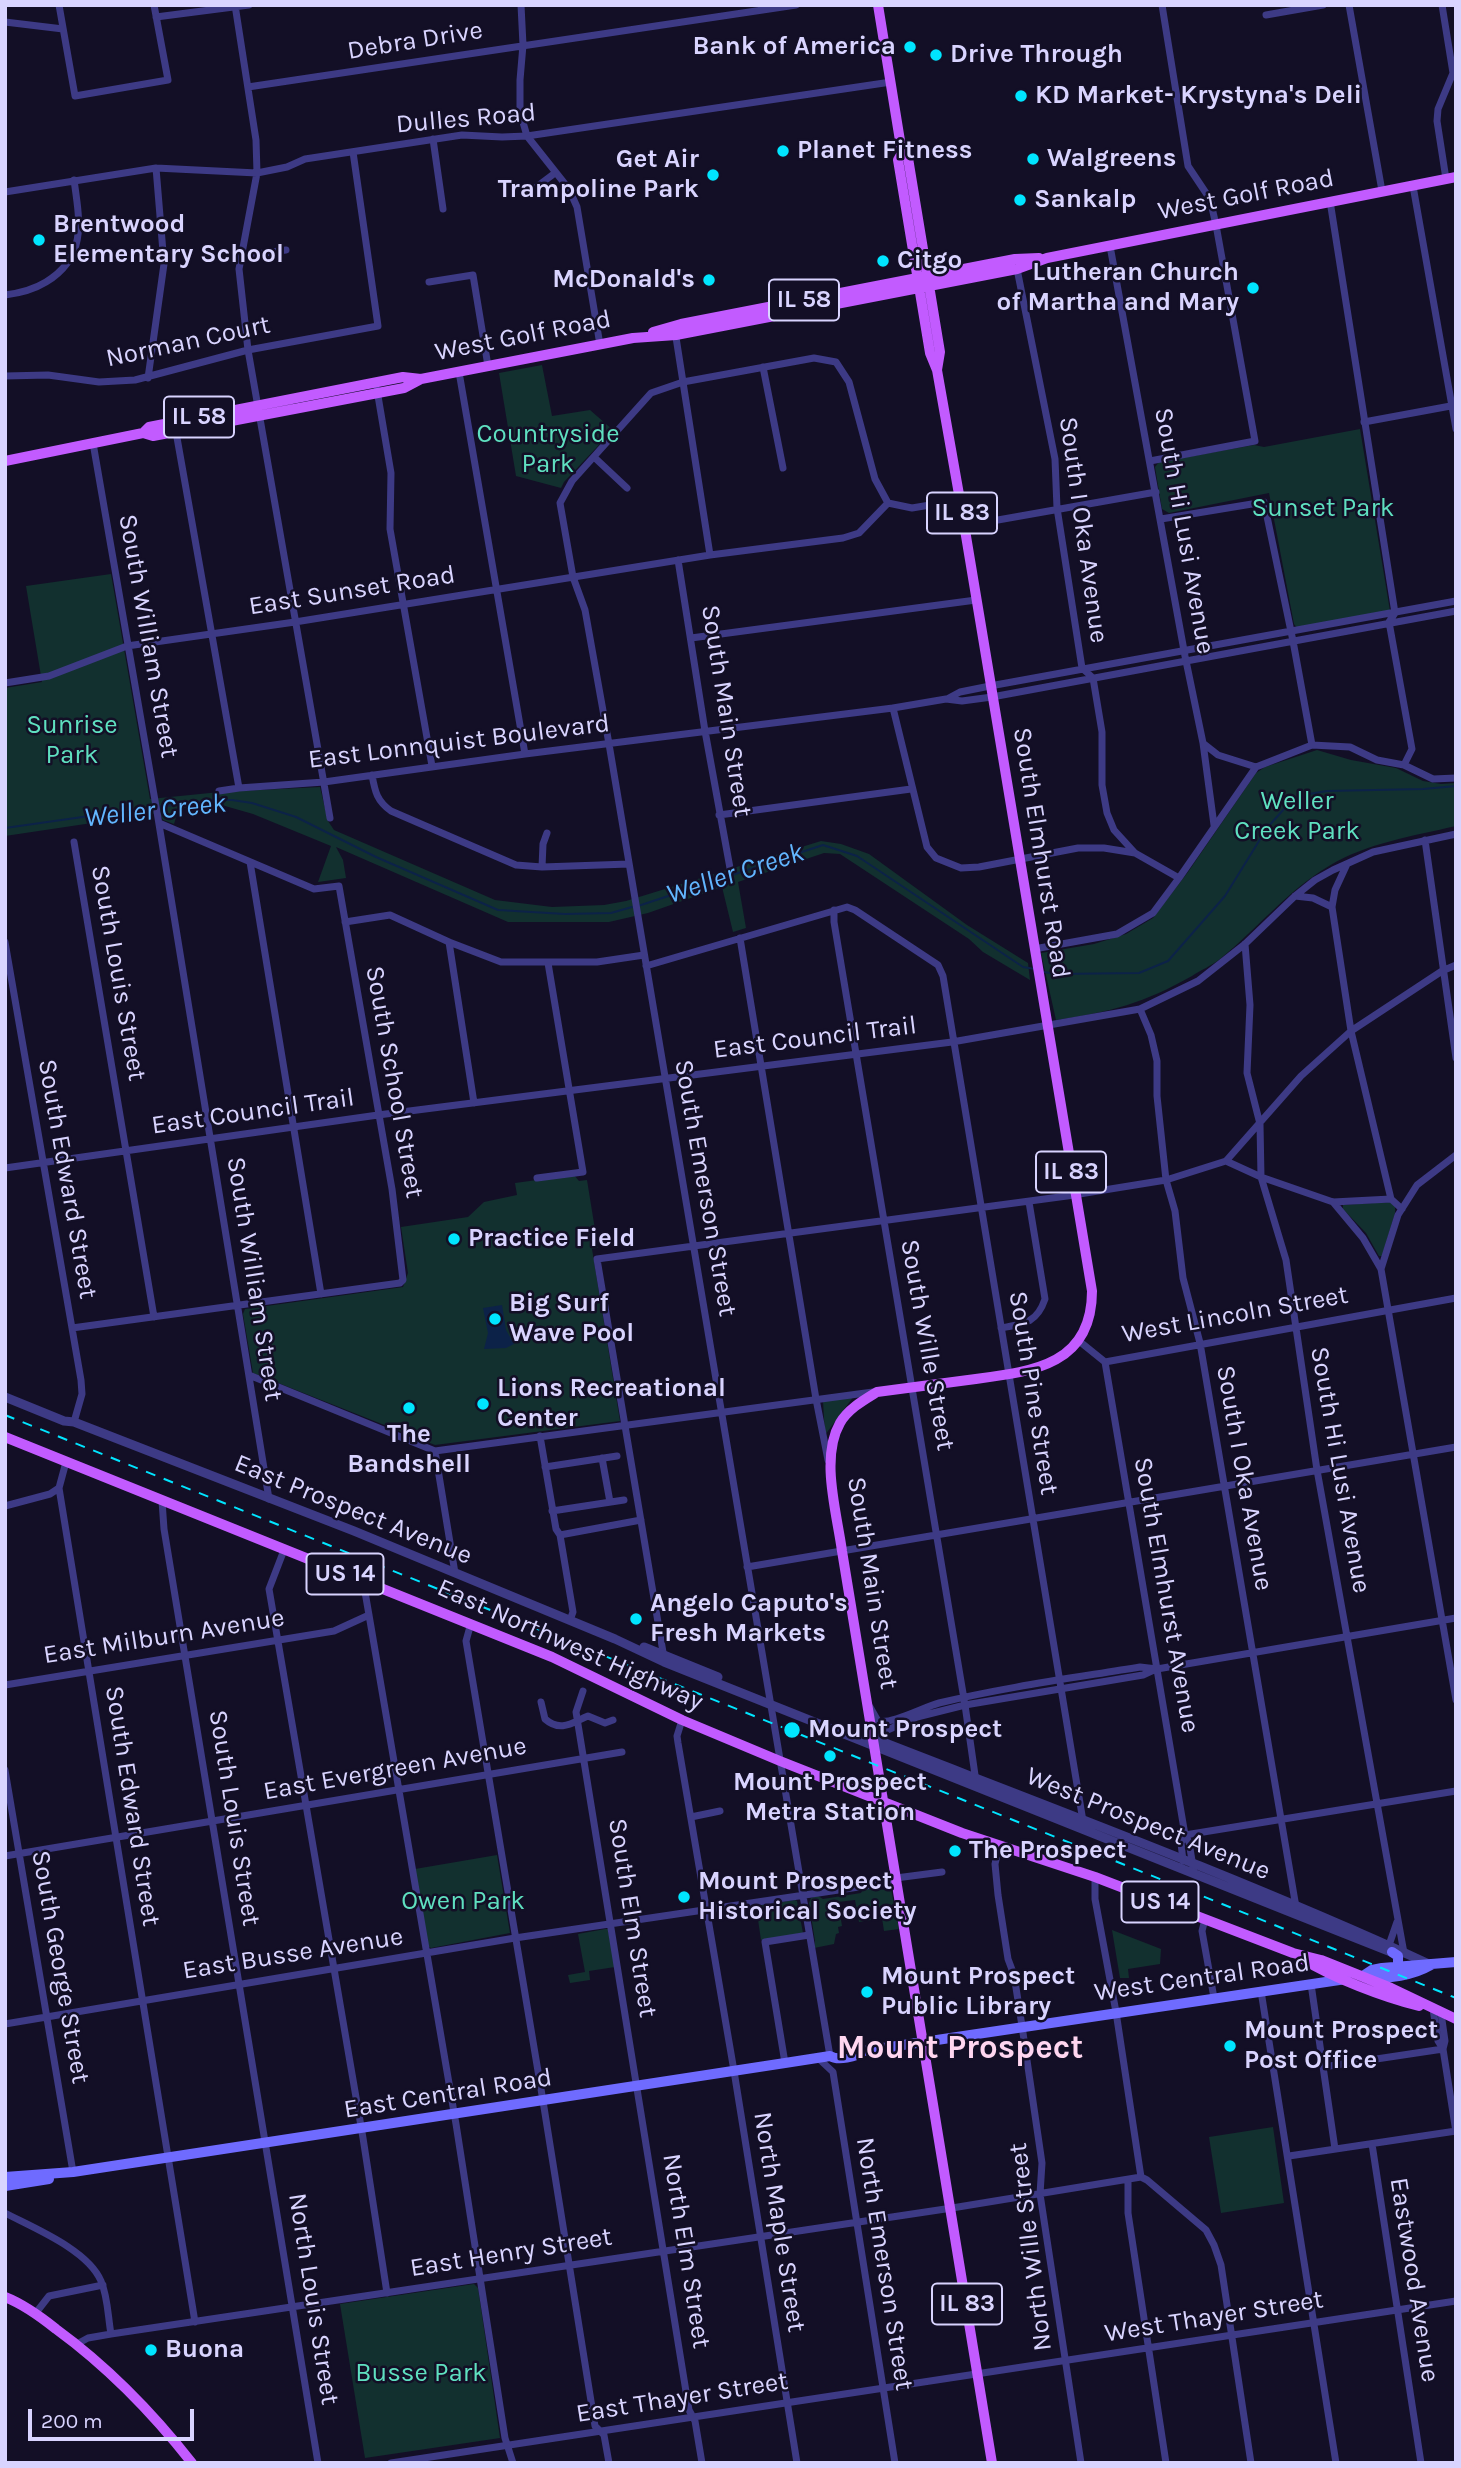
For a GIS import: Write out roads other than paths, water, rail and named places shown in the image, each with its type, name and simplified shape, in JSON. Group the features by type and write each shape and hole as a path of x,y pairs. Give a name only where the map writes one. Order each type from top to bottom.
{"main road":[{"name":"South Elmhurst Road","path":"878,5 902,153 908,158 930,353 937,370 960,500 1092,1291 1092,1310 1079,1341"},
{"name":"West Golf Road","path":"923,282 1015,259 1045,258 1110,246 1451,178"},
{"name":"West Golf Road","path":"5,461 143,433 153,436 176,432 260,411 376,388 404,388 421,379 923,282 1017,269 1045,258"},
{"name":"West Golf Road","path":"143,433 149,427 260,411"},
{"name":"IL 83","path":"877,1392 1009,1374 1050,1364 1079,1341"},
{"name":"South Main Street","path":"877,1392 856,1405 840,1422 831,1448 829,1464 924,2042"},
{"name":"East Northwest Highway","path":"5,1437 471,1623 569,1664 681,1720 883,1801"},
{"name":"US 14","path":"883,1801 999,1847 1095,1877 1293,1953 1363,1976 1394,1977 1437,2011"},
{"path":"1391,1948 1398,1956 1394,1977"},
{"name":"US 14","path":"1293,1953 1316,1968 1400,2001 1456,2019"},
{"name":"West Central Road","path":"924,2042 1345,1979 1363,1976 1372,1970 1394,1977 1421,1971 1431,1965 1456,1962"},
{"name":"IL 83","path":"924,2042 992,2463"},
{"name":"East Central Road","path":"5,2177 72,2172 834,2057 832,2053 858,2049 863,2051 924,2042"},
{"name":"East Central Road","path":"5,2186 62,2177 72,2172"},
{"path":"6,2296 99,2361 166,2430 192,2463"}],"street":[{"path":"60,5 75,96 168,80 154,5"},
{"path":"156,16 248,5"},
{"path":"521,5 523,46 520,112 527,136 569,189 577,207 600,345"},
{"name":"Debra Drive","path":"248,87 796,5"},
{"path":"1150,461 1255,441 1210,199 1188,166 1162,5"},
{"path":"1266,15 1323,5"},
{"path":"1349,5 1382,191"},
{"path":"1442,5 1454,73 1438,109 1437,121 1451,178"},
{"path":"235,6 256,140 257,173 239,269 248,350 331,818"},
{"path":"5,22 63,29"},
{"name":"Dulles Road","path":"5,192 156,168 257,173 287,167 305,159 433,139 472,134 527,136 891,82"},
{"path":"433,139 443,209"},
{"name":"Norman Court","path":"5,376 48,375 99,382 148,378 248,350 378,326 353,152"},
{"path":"148,378 164,264 156,168"},
{"path":"527,194 555,173"},
{"path":"5,295 37,288 60,274 69,262 76,246 79,226 74,180"},
{"path":"1413,186 1456,429"},
{"path":"1330,201 1395,613 1389,622 1412,749 1404,765"},
{"name":"South Hi Lusi Avenue","path":"1110,246 1203,743 1214,825"},
{"path":"242,256 286,250"},
{"name":"South I Oka Avenue","path":"1017,269 1055,459 1057,508 1082,668 1093,678 1102,732 1104,800 1117,833 1135,853"},
{"path":"429,282 473,275 488,366"},
{"path":"675,330 710,555"},
{"name":"South Emerson Street","path":"834,2057 802,1895 609,744 585,610 573,577 560,503 572,481 651,393 684,382 814,358 836,362 849,382 875,479 888,503"},
{"path":"763,367 783,468"},
{"path":"459,372 525,754"},
{"path":"376,388 391,473 390,529 432,766"},
{"path":"1364,422 1454,406"},
{"path":"176,432 239,788"},
{"name":"South William Street","path":"93,443 155,798 269,1500"},
{"path":"594,457 627,488"},
{"path":"964,526 1156,492"},
{"path":"888,503 912,508 960,500"},
{"path":"1161,519 1264,502 1312,745"},
{"name":"East Sunset Road","path":"5,683 49,677 127,646 295,622 710,555 843,538 859,533 888,503"},
{"name":"South Main Street","path":"678,560 730,868"},
{"path":"691,638 976,600"},
{"path":"991,691 1082,668 1456,601"},
{"path":"991,691 1093,678 1456,611"},
{"name":"East Lonnquist Boulevard","path":"219,791 324,782 893,708 946,699 960,692 991,691"},
{"path":"893,708 927,847 936,858 961,868 1078,848 1104,848 1135,853 1179,878"},
{"path":"1203,743 1218,755 1256,767"},
{"path":"1035,953 1099,939 1129,929 1153,913 1256,767 1312,745 1350,747 1377,760 1404,765 1433,779 1456,778"},
{"path":"372,775 376,796 391,811 516,865 542,867 629,864"},
{"path":"719,815 911,789"},
{"path":"72,1328 321,1294 250,862 159,823"},
{"path":"542,867 543,844 547,833"},
{"path":"1104,848 1115,839 1117,833"},
{"name":"East Council Trail","path":"5,1168 378,1115 952,1042 1140,1009 1198,981 1245,944 1315,880 1373,852 1456,834"},
{"path":"1424,840 1456,1058"},
{"name":"South Louis Street","path":"74,842 154,1317"},
{"name":"South School Street","path":"250,862 314,889 339,886 392,1188 403,1280 400,1283 321,1294"},
{"path":"1347,863 1335,890 1332,907 1351,1031 1391,1199 1402,1209"},
{"path":"1295,896 1313,898 1332,907"},
{"name":"South Pine Street","path":"834,910 847,907 855,909 938,964 943,976 1083,1824"},
{"path":"646,967 834,910"},
{"name":"South Wille Street","path":"834,910 965,1701 976,1782"},
{"path":"345,922 390,915 501,962 597,962 644,955"},
{"name":"South Main Street","path":"740,938 829,1464"},
{"name":"South Edward Street","path":"5,942 82,1394 74,1422"},
{"path":"449,942 474,1103"},
{"name":"South Hi Lusi Avenue","path":"1245,944 1250,1005 1247,1073 1260,1124 1261,1177 1286,1259 1317,1470 1404,1952"},
{"path":"537,1178 583,1172 548,963"},
{"path":"664,1659 597,1259 1075,1195 1166,1180 1226,1161 1301,1076 1351,1031 1442,971 1456,965"},
{"name":"South I Oka Avenue","path":"1140,1009 1151,1035 1157,1061 1157,1096 1166,1180 1175,1211 1183,1278 1200,1343 1283,1820 1295,1910"},
{"path":"1381,1269 1402,1209 1417,1185 1446,1160 1456,1155"},
{"path":"1226,1161 1261,1177 1333,1202 1391,1199"},
{"path":"1001,1328 1024,1324 1033,1319 1041,1310 1045,1299 1029,1202"},
{"path":"1333,1202 1363,1238 1381,1269 1456,1700"},
{"name":"West Lincoln Street","path":"1079,1341 1105,1362 1456,1298"},
{"name":"South Elmhurst Avenue","path":"1105,1362 1185,1835 1189,1842 1189,1867"},
{"path":"249,1375 435,1451 877,1392"},
{"name":"East Prospect Avenue","path":"5,1391 65,1415 74,1422 664,1659 874,1740"},
{"name":"East Prospect Avenue","path":"5,1397 64,1421 74,1422"},
{"path":"540,1436 573,1612 570,1620"},
{"path":"747,1567 1456,1447"},
{"path":"435,1451 455,1573"},
{"path":"545,1468 617,1456"},
{"path":"602,1458 610,1502"},
{"name":"South Edward Street","path":"66,1462 59,1488 195,2322"},
{"path":"5,1506 50,1494 59,1488"},
{"path":"552,1511 624,1500"},
{"name":"South Louis Street","path":"162,1501 164,1529 266,2143"},
{"path":"560,1535 641,1520"},
{"path":"284,1550 269,1588 387,2293"},
{"path":"368,1582 365,1592 454,2114 505,2438 513,2463"},
{"name":"East Milburn Avenue","path":"5,1685 339,1630 369,1615"},
{"path":"868,1704 877,1719 886,1723 924,1707 1143,1675 1157,1669 1456,1618"},
{"path":"471,1623 466,1641 488,1775 595,2426 602,2431 606,2439 609,2463"},
{"name":"South Elm Street","path":"583,1690 576,1709 638,2085"},
{"path":"874,1740 891,1728 919,1716 965,1701"},
{"path":"541,1702 548,1722 563,1725 578,1722 588,1716 605,1723 613,1720"},
{"name":"North Maple Street","path":"681,1720 677,1736 797,2463"},
{"path":"891,1728 889,1738 894,1746"},
{"name":"West Prospect Avenue","path":"874,1740 976,1782"},
{"name":"West Prospect Avenue","path":"874,1740 1431,1965"},
{"name":"East Evergreen Avenue","path":"5,1856 622,1752"},
{"name":"South George Street","path":"5,1770 72,2172"},
{"path":"1185,1835 1377,1806 1456,1791"},
{"path":"691,1816 720,1811"},
{"path":"999,1847 995,1864 1002,1924 1022,2026"},
{"name":"East Busse Avenue","path":"5,2024 515,1938 897,1883 943,1872"},
{"path":"1095,1877 1095,1899 1144,2179 1202,2226 1214,2245 1221,2265 1251,2463"},
{"path":"1205,1919 1202,1931 1214,1998"},
{"name":"South Hi Lusi Avenue","path":"1391,1948 1397,1922"},
{"path":"785,2063 765,1942 809,1935"},
{"path":"1311,1984 1335,2149"},
{"path":"1261,1991 1336,2463"},
{"path":"1289,2156 1456,2132 1443,2049 1438,2041 1437,2011"},
{"name":"North Wille Street","path":"1022,2026 1042,2165 1040,2194 1081,2463"},
{"path":"1323,2067 1443,2049"},
{"path":"833,2072 834,2057"},
{"path":"818,2058 833,2072"},
{"name":"North Emerson Street","path":"833,2072 895,2463"},
{"name":"North Elm Street","path":"638,2085 689,2410 694,2418 702,2463"},
{"name":"North Louis Street","path":"266,2143 318,2463"},
{"name":"Eastwood Avenue","path":"1372,2144 1421,2463"},
{"name":"East Henry Street","path":"77,2344 88,2338 111,2334 1144,2179"},
{"path":"1129,2181 1128,2213 1166,2463"},
{"path":"5,2213 76,2252 92,2267 103,2285 111,2334"},
{"path":"35,2314 49,2296 103,2285"},
{"name":"West Thayer Street","path":"979,2374 1456,2301"},
{"name":"East Thayer Street","path":"391,2463 979,2374"}],"water":[{"name":"Big Surf Wave Pool","path":"502,1305 506,1330 514,1344 506,1348 484,1349 488,1333 483,1308"}],"waterway":[{"name":"Weller Creek","path":"1044,972 1139,973 1168,961 1225,896 1267,828 1284,809 1309,794 1456,786"},
{"name":"Weller Creek","path":"158,807 212,800 252,803 296,817 376,857 498,910 565,914 611,913 632,907"},
{"name":"Weller Creek","path":"5,828 153,807"},
{"name":"Weller Creek","path":"638,906 823,845 857,856 1023,967 1035,969"}],"railway":[{"path":"5,1415 1456,1998"}],"place":[{"name":"Bank of America","path":"910,47"},
{"name":"Drive Through","path":"936,55"},
{"name":"KD Market- Krystyna's Deli","path":"1021,96"},
{"name":"Planet Fitness","path":"783,151"},
{"name":"Walgreens","path":"1033,159"},
{"name":"Get Air Trampoline Park","path":"713,175"},
{"name":"Sankalp","path":"1020,200"},
{"name":"Brentwood Elementary School","path":"39,240"},
{"name":"Citgo","path":"883,261"},
{"name":"McDonald's","path":"709,280"},
{"name":"Lutheran Church of Martha and Mary","path":"1253,288"},
{"name":"Practice Field","path":"454,1239"},
{"name":"Big Surf Wave Pool","path":"495,1319"},
{"name":"Lions Recreational Center","path":"483,1404"},
{"name":"The Bandshell","path":"409,1408"},
{"name":"Angelo Caputo's Fresh Markets","path":"636,1619"},
{"name":"Mount Prospect","path":"792,1730"},
{"name":"Mount Prospect Metra Station","path":"830,1756"},
{"name":"The Prospect","path":"955,1851"},
{"name":"Mount Prospect Historical Society","path":"684,1897"},
{"name":"Mount Prospect Public Library","path":"867,1992"},
{"name":"Mount Prospect Post Office","path":"1230,2046"},
{"name":"Buona","path":"151,2350"}],"district":[{"name":"Mount Prospect","path":"960,2049"}],"park label":[{"name":"Countryside Park","path":"548,450"},
{"name":"Sunset Park","path":"1323,509"},
{"name":"Sunrise Park","path":"72,741"},
{"name":"Weller Creek Park","path":"1297,817"},
{"name":"Owen Park","path":"463,1902"},
{"name":"Busse Park","path":"421,2374"}]}
